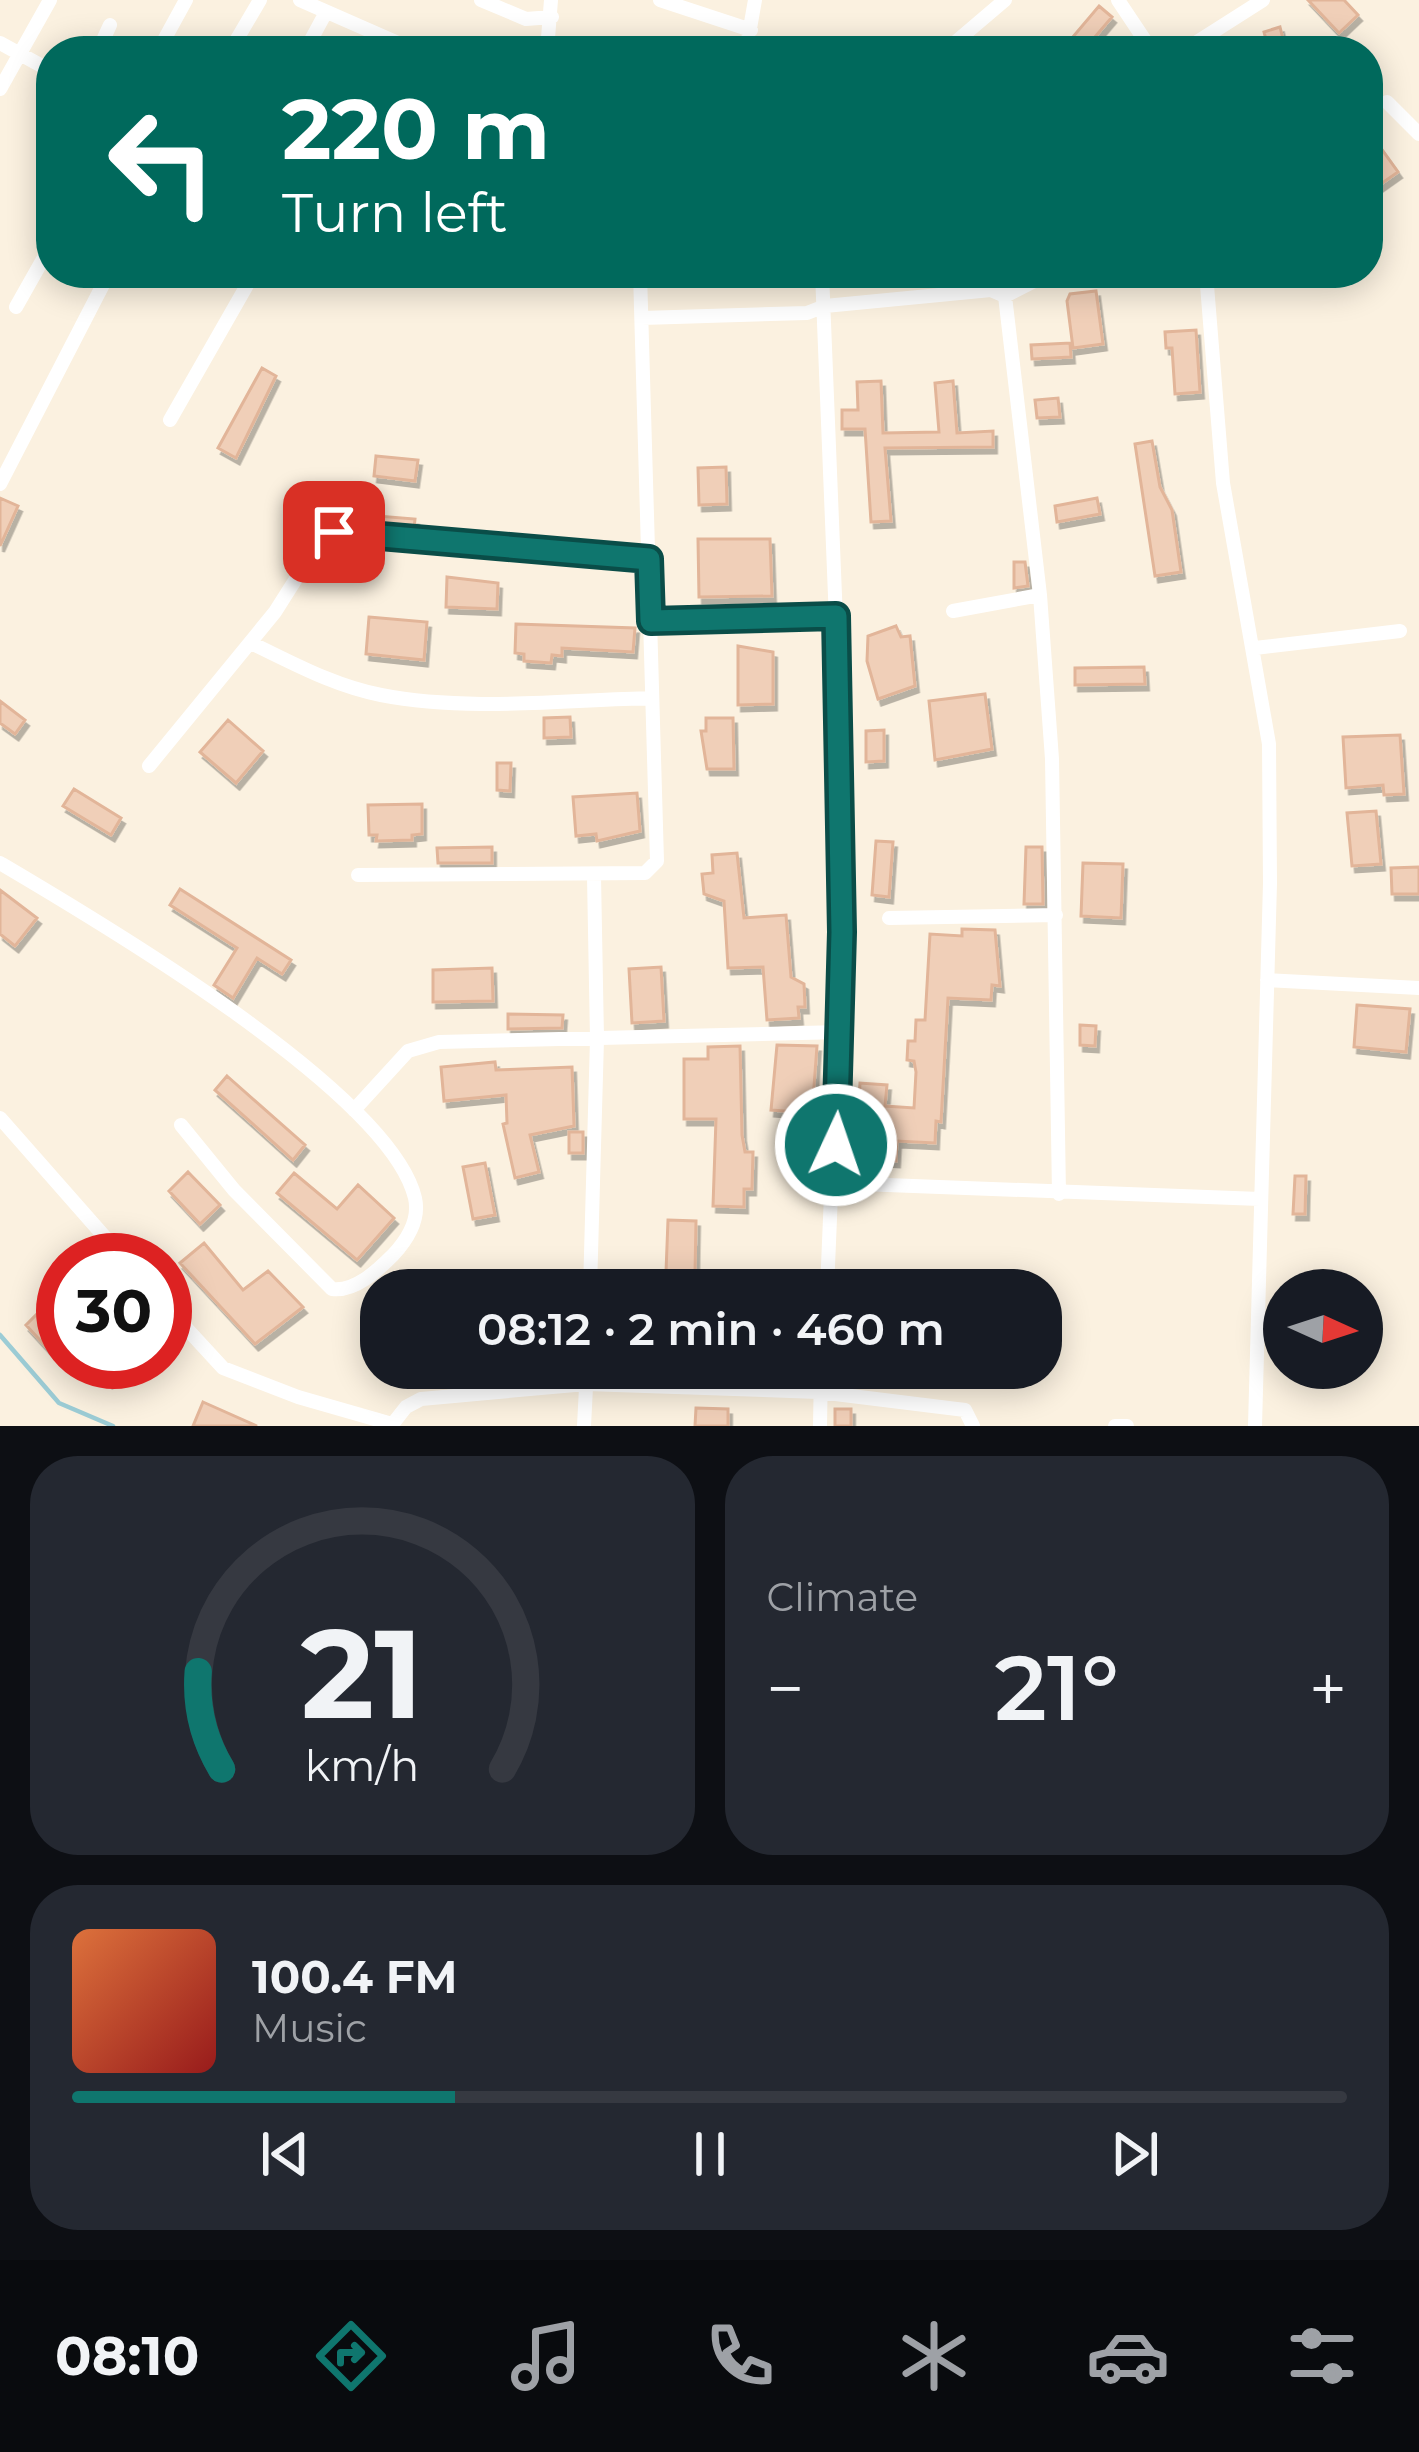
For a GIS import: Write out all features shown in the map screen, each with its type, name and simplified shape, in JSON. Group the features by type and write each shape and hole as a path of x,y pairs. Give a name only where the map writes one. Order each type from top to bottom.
{"street":[{"path":"0,89 50,0"},
{"path":"166,36 185,0"},
{"path":"239,36 260,0"},
{"path":"300,0 363,36"},
{"path":"481,0 526,19 552,17"},
{"path":"549,36 551,0"},
{"path":"660,0 751,30"},
{"path":"750,36 755,0"},
{"path":"963,36 1005,0"},
{"path":"1118,0 1142,36"},
{"path":"1207,36 1263,0"},
{"path":"313,36 325,14"},
{"path":"105,36 110,25"},
{"path":"0,43 36,63"},
{"path":"1387,102 1419,134"},
{"path":"16,308 36,272"},
{"path":"0,484 101,288"},
{"path":"170,420 245,288"},
{"path":"358,874 594,876 645,873 657,861 641,288"},
{"path":"823,288 836,616 841,1031 829,1269"},
{"path":"1005,296 1021,288"},
{"path":"1207,288 1223,482 1269,744 1255,1426"},
{"path":"642,318 807,313 825,306 991,290 1005,296"},
{"path":"1005,296 1040,595 1056,915 1059,1193"},
{"path":"149,766 251,643 325,533 649,559"},
{"path":"953,611 1040,595"},
{"path":"651,621 836,616"},
{"path":"1255,648 1400,631"},
{"path":"251,643 324,678 381,695 479,702 652,698"},
{"path":"0,863 173,971 354,1110 402,1174 416,1207 405,1240 344,1291 317,1279 181,1125"},
{"path":"591,1269 597,1039 594,876"},
{"path":"889,918 1056,915"},
{"path":"1267,980 1419,988"},
{"path":"354,1110 408,1051 423,1045 496,1038 841,1031"},
{"path":"0,1118 100,1233"},
{"path":"835,1183 1261,1199"},
{"path":"192,1334 223,1368 392,1425 421,1399 493,1389"},
{"path":"584,1426 585,1389"},
{"path":"775,1389 965,1410 973,1426"},
{"path":"819,1389 820,1426"},
{"path":"1115,1426 1127,1426"}],"building":[{"path":"1308,0 1344,0 1358,15 1339,33"},
{"path":"1099,6 1112,17 1096,36 1074,36"},
{"path":"1280,27 1282,36 1265,36 1264,32"},
{"path":"1383,151 1398,172 1383,182"},
{"path":"1096,291 1103,344 1073,348 1067,301 1070,294"},
{"path":"1196,330 1200,392 1175,394 1172,348 1166,348 1165,332"},
{"path":"1070,343 1071,357 1032,359 1031,345"},
{"path":"262,368 276,376 236,458 218,448"},
{"path":"881,381 883,433 939,432 935,383 953,381 957,433 993,431 993,447 885,448 891,521 871,522 865,429 842,429 842,410 858,410 857,382"},
{"path":"1058,398 1060,417 1037,418 1035,400"},
{"path":"1152,441 1160,487 1172,510 1181,572 1155,576 1135,444"},
{"path":"376,456 418,460 415,481 374,476"},
{"path":"726,467 727,504 699,505 698,468"},
{"path":"0,498 18,506 0,546"},
{"path":"1097,498 1100,514 1057,522 1055,506"},
{"path":"365,515 415,519 414,529 365,525"},
{"path":"698,539 770,539 772,596 699,597"},
{"path":"1014,562 1025,562 1028,586 1014,588"},
{"path":"447,577 498,583 497,609 446,607"},
{"path":"369,617 427,622 424,660 366,654"},
{"path":"516,624 635,628 633,652 562,648 562,656 552,655 551,663 524,661 524,654 515,653"},
{"path":"896,626 901,637 910,636 915,686 878,699 867,661 868,636"},
{"path":"738,646 773,652 773,704 738,705"},
{"path":"1144,667 1145,684 1075,685 1075,668"},
{"path":"985,694 992,749 935,760 929,701"},
{"path":"0,701 25,720 15,734 0,723"},
{"path":"570,717 571,737 544,738 544,718"},
{"path":"706,718 733,718 734,769 707,769 701,731 706,731"},
{"path":"228,720 263,751 236,783 200,752"},
{"path":"884,730 884,761 866,762 866,731"},
{"path":"1400,735 1404,794 1384,795 1383,785 1346,788 1343,737"},
{"path":"497,763 511,763 510,791 497,790"},
{"path":"74,789 121,818 111,835 63,806"},
{"path":"637,793 640,831 597,841 596,834 576,836 573,797"},
{"path":"422,804 422,834 412,835 412,840 376,841 377,835 369,835 368,805"},
{"path":"1376,811 1381,864 1352,866 1347,813"},
{"path":"876,841 893,842 889,897 872,895"},
{"path":"492,847 492,863 438,863 437,848"},
{"path":"1026,847 1042,847 1043,904 1024,904"},
{"path":"737,853 744,918 786,915 791,977 804,984 805,1007 798,1007 799,1018 767,1020 763,967 728,968 724,901 704,894 702,874 713,873 712,855"},
{"path":"1083,863 1123,864 1121,918 1081,916"},
{"path":"1419,867 1419,894 1392,894 1391,868"},
{"path":"180,889 291,960 282,974 257,958 233,998 214,985 237,948 170,905"},
{"path":"0,890 37,918 15,946 0,934"},
{"path":"962,929 995,930 1000,986 992,985 991,1000 948,998 941,1122 936,1121 935,1143 897,1141 896,1161 866,1159 856,1147 860,1083 887,1085 885,1106 914,1108 916,1072 914,1061 907,1060 908,1041 915,1041 916,1020 925,1020 930,934 962,936"},
{"path":"661,967 664,1021 632,1023 629,969"},
{"path":"492,968 493,1001 433,1002 433,970"},
{"path":"1357,1005 1410,1009 1406,1052 1354,1047"},
{"path":"508,1014 563,1015 562,1028 508,1029"},
{"path":"1080,1025 1096,1026 1095,1046 1080,1045"},
{"path":"777,1045 817,1046 812,1113 771,1110"},
{"path":"740,1046 742,1135 745,1152 753,1152 752,1189 744,1189 744,1207 713,1206 716,1119 684,1119 684,1059 708,1059 708,1047"},
{"path":"495,1062 496,1070 572,1067 574,1126 530,1135 539,1172 515,1178 503,1124 507,1123 506,1095 444,1101 441,1067"},
{"path":"227,1076 305,1145 293,1160 215,1090"},
{"path":"569,1132 583,1132 583,1153 569,1153"},
{"path":"485,1163 495,1215 473,1219 463,1167"},
{"path":"188,1172 220,1205 200,1224 169,1191"},
{"path":"294,1173 337,1209 358,1185 394,1218 357,1260 277,1193"},
{"path":"1295,1176 1306,1176 1305,1214 1293,1214"},
{"path":"668,1220 696,1221 695,1269 666,1269"},
{"path":"204,1243 243,1290 268,1271 303,1307 255,1344 192,1276 192,1253"},
{"path":"36,1315 36,1336 26,1325"},
{"path":"203,1402 257,1426 193,1426"},
{"path":"696,1408 728,1409 728,1426 695,1426"},
{"path":"835,1409 851,1409 851,1426 835,1426"}],"waterway":[{"path":"0,1335 59,1403 113,1426"}],"route":[{"path":"334,532 649,559 651,621 836,616 842,932 836,1145"}]}
